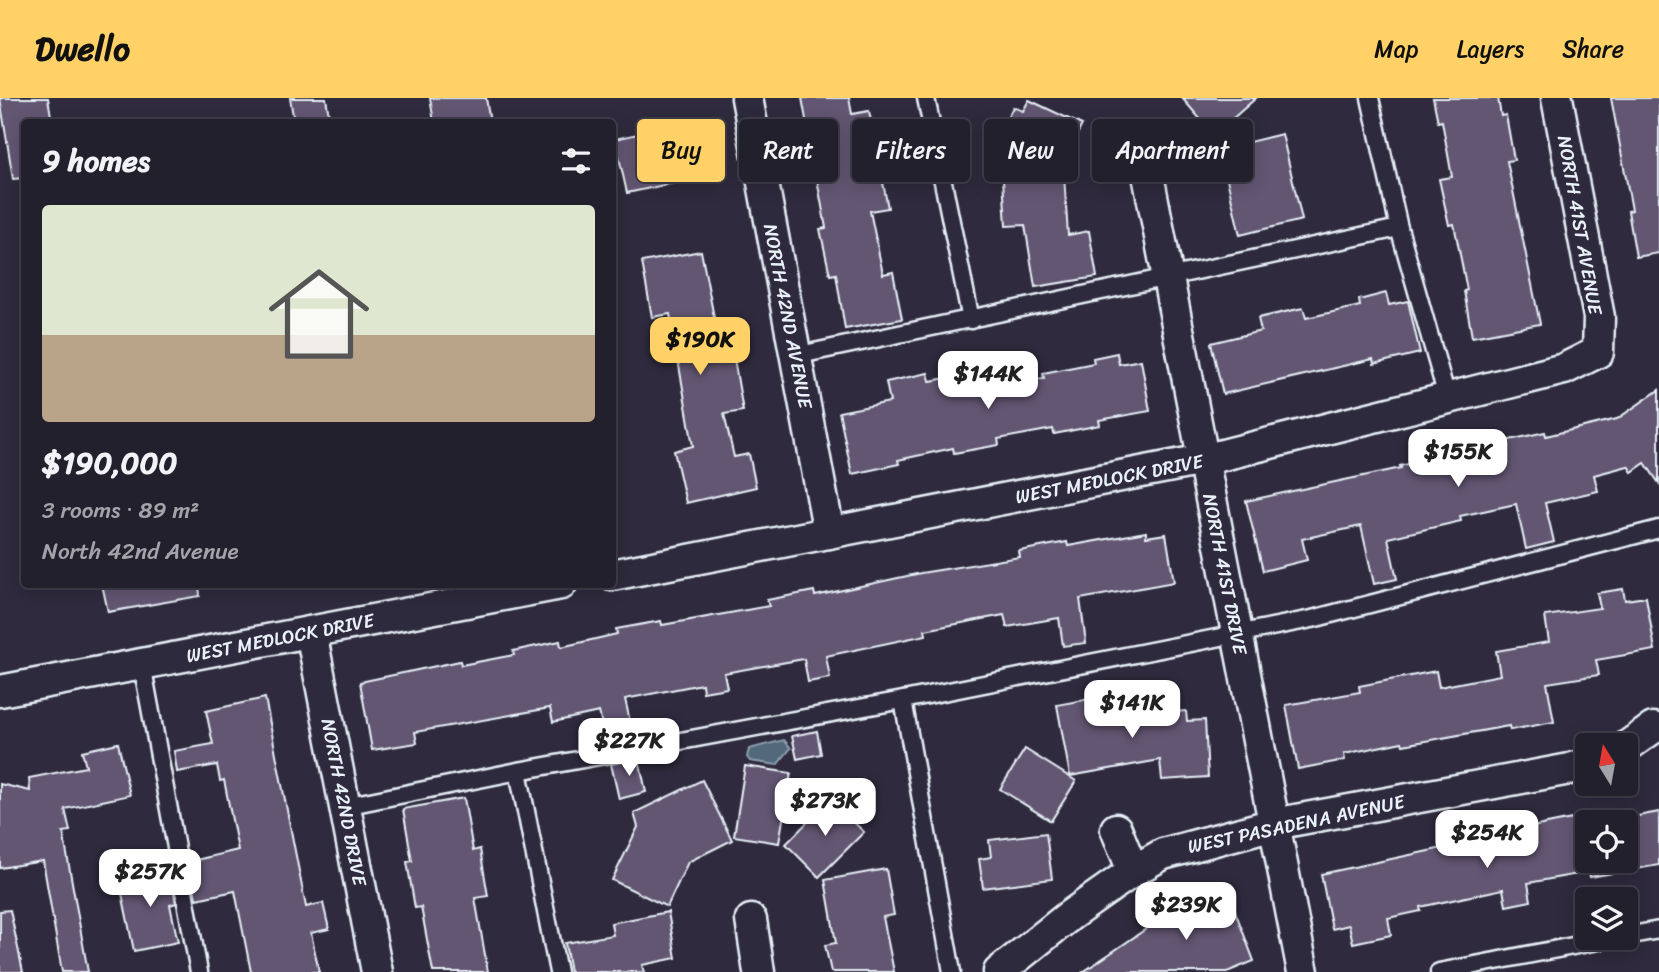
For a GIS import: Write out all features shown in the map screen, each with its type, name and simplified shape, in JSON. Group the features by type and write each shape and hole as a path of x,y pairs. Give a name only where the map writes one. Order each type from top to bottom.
{"street":[{"name":"NORTH 42ND AVENUE","path":"747,98 829,533"},
{"name":"NORTH 41ST AVENUE","path":"1557,98 1599,317 1598,352"},
{"name":"NORTH 41ST DRIVE","path":"1149,182 1303,972"},
{"name":"WEST MEDLOCK DRIVE","path":"616,574 1203,460 1564,369 1598,352"},
{"name":"WEST MEDLOCK DRIVE","path":"0,691 540,588"},
{"name":"NORTH 42ND DRIVE","path":"311,632 377,972"},
{"path":"1638,739 1653,728"},
{"name":"WEST PASADENA AVENUE","path":"999,972 1069,916 1133,871 1163,854 1274,824 1575,768"},
{"path":"1116,829 1133,871"},
{"path":"751,920 759,972"}],"lane":[{"path":"926,98 971,320"},
{"path":"1370,98 1399,228 1447,397"},
{"path":"796,356 1399,228"},
{"path":"345,806 1311,619 1659,529"},
{"path":"142,664 198,972"},
{"path":"903,700 952,972"},
{"path":"518,771 558,972"},
{"path":"1638,934 1659,930"},
{"path":"1439,972 1575,946"}],"water":[{"path":"784,740 791,748 777,765 750,761 747,757 749,749"}],"building":[{"path":"0,98 48,98 52,119 21,119 21,178 13,179"},
{"path":"290,98 326,98 330,119 294,119"},
{"path":"430,98 486,98 490,119 434,119"},
{"path":"802,98 849,98 852,114 869,111 871,119 852,119 852,182 883,182 888,208 870,211 883,274 893,272 902,319 845,329 836,274 830,275 820,229 826,228 818,182 838,182 838,119 806,119"},
{"path":"1182,98 1256,98 1232,119 1200,119"},
{"path":"1433,98 1498,98 1501,116 1506,115 1514,160 1507,161 1540,324 1472,337 1464,291 1467,290 1454,224 1449,225 1439,179 1452,177 1442,121 1438,122"},
{"path":"1611,98 1659,98 1659,253 1636,257 1628,211 1632,210"},
{"path":"1029,100 1069,119 1007,119 1013,107 1023,111"},
{"path":"637,134 637,182 678,182 627,193 616,139"},
{"path":"1282,134 1302,220 1240,235 1228,182 1253,182 1253,141"},
{"path":"1003,182 1064,182 1068,235 1089,231 1097,277 1035,287 1025,225 1006,226"},
{"path":"701,251 719,343 731,341 743,411 724,414 734,457 749,454 756,487 686,503 674,451 693,446 670,314 652,317 642,262"},
{"path":"1386,293 1389,305 1408,301 1420,353 1374,364 1373,359 1223,394 1211,343 1261,331 1258,318 1303,308 1306,318 1360,306 1359,300"},
{"path":"1117,353 1119,364 1141,360 1150,411 1099,420 1100,425 1054,434 1053,429 998,439 999,445 954,453 953,448 852,474 839,412 890,402 886,382 928,373 930,381 985,371 988,388 1044,378 1043,373 1094,363 1093,358"},
{"path":"1659,390 1659,483 1645,463 1632,472 1628,466 1594,475 1598,491 1545,503 1554,542 1526,549 1516,504 1460,516 1461,521 1388,538 1397,579 1374,584 1361,526 1302,539 1307,560 1263,571 1246,501 1401,468 1400,466 1450,454 1449,449 1495,439 1496,443 1545,432 1546,436 1617,419"},
{"path":"1146,532 1146,537 1166,534 1174,582 1080,599 1086,643 1063,646 1059,618 1007,627 1004,615 925,630 926,635 826,656 830,678 808,682 804,659 724,673 727,688 703,692 702,684 625,699 634,739 607,744 599,712 553,722 550,708 415,732 417,743 372,750 360,682 460,661 461,665 514,655 513,651 560,641 561,647 617,634 616,629 661,621 662,625 769,606 767,600 814,591 815,596 921,573 1020,557 1019,551 1067,542 1068,546"},
{"path":"103,588 199,588 200,596 108,612"},
{"path":"1623,589 1625,600 1646,597 1655,650 1596,660 1599,675 1547,683 1554,722 1510,730 1509,726 1403,745 1402,742 1344,754 1345,760 1298,769 1286,705 1360,692 1359,686 1436,671 1439,687 1500,675 1496,651 1549,642 1545,616 1600,608 1597,593"},
{"path":"1106,696 1109,709 1121,708 1122,716 1186,711 1187,721 1205,720 1208,777 1162,780 1160,760 1070,776 1057,705"},
{"path":"265,698 306,907 323,903 329,929 311,933 319,972 251,972 235,891 196,899 190,864 192,861 238,850 224,780 220,781 217,765 177,772 174,751 213,744 206,711"},
{"path":"817,731 821,754 797,759 792,736"},
{"path":"118,743 130,795 65,809 70,831 63,832 88,972 62,972 43,861 0,868 0,784 30,791 29,778 86,767 82,751"},
{"path":"1025,749 1076,781 1051,821 1000,789"},
{"path":"639,759 646,792 619,799 611,764"},
{"path":"745,766 791,773 779,843 734,836"},
{"path":"702,780 732,840 688,862 667,907 612,880 638,827 634,813"},
{"path":"464,798 473,851 480,849 488,896 475,898 488,972 433,972 421,907 415,908 407,862 412,861 403,809"},
{"path":"830,799 864,832 819,877 786,844"},
{"path":"1659,812 1659,865 1638,869 1638,816"},
{"path":"1572,819 1575,873 1583,873 1528,883 1531,901 1506,906 1503,889 1420,907 1421,911 1388,918 1391,935 1353,943 1349,925 1332,929 1321,874 1466,843 1528,833 1527,828"},
{"path":"1046,833 1052,879 983,888 979,859 991,857 989,840"},
{"path":"169,868 176,903 170,905 178,942 134,951 119,879"},
{"path":"886,869 894,915 883,917 894,972 831,972 825,945 836,943 825,880"},
{"path":"1589,873 1613,873 1590,877"},
{"path":"1226,887 1254,961 1227,972 1083,972 1149,927 1190,912 1186,902"},
{"path":"10,910 23,972 0,972 0,911"},
{"path":"668,912 676,958 642,965 644,972 570,972 565,943 613,935 611,923"}]}
